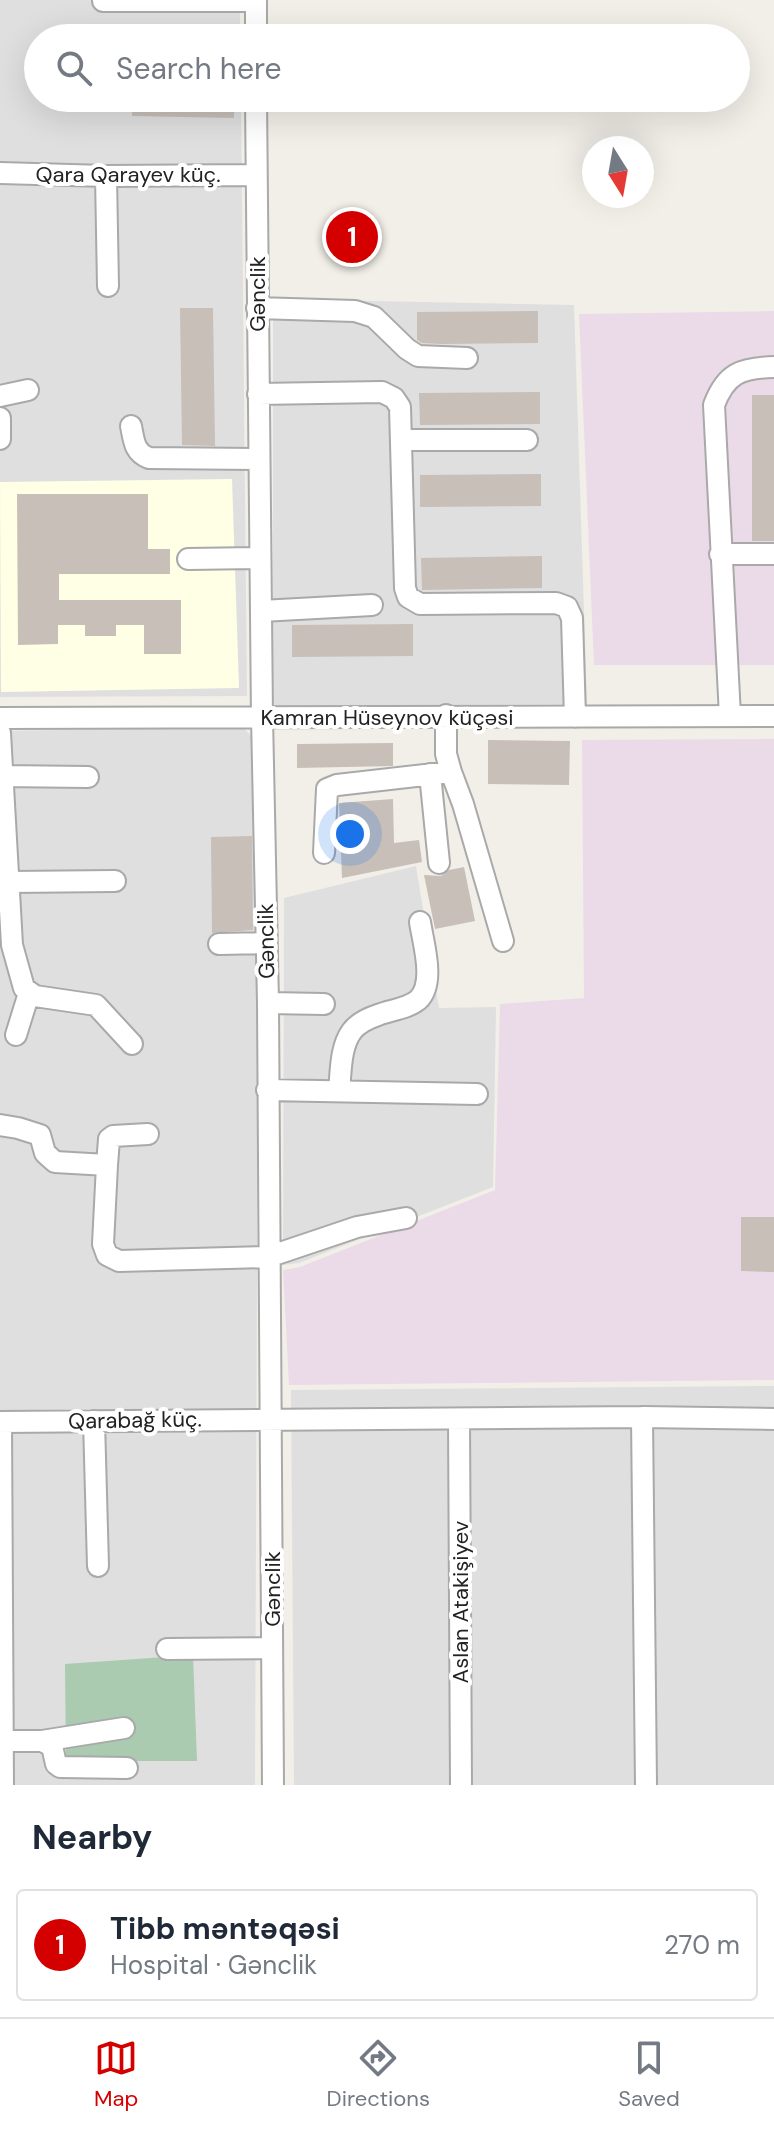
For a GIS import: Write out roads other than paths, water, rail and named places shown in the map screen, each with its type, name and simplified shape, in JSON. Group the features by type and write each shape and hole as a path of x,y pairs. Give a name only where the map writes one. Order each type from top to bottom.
{"street":[{"path":"103,1 256,0 256,24"},
{"name":"Gənclik","path":"256,112 258,459 268,1003 273,1785"},
{"name":"Qara Qarayev küç.","path":"0,173 256,175"},
{"path":"106,176 108,286"},
{"path":"257,308 355,311 374,317 418,356 467,358"},
{"path":"730,716 714,405 721,386 743,370 774,367"},
{"path":"0,396 28,390"},
{"path":"258,394 382,392 394,398 400,407 405,588 408,597 420,604 556,603 567,607 572,618 575,717"},
{"path":"0,418 0,439"},
{"path":"131,426 136,449 140,455 149,458 258,459"},
{"path":"402,440 527,440"},
{"path":"720,554 774,554"},
{"path":"188,559 260,558"},
{"path":"261,611 372,605"},
{"path":"439,863 440,773 446,754 446,715"},
{"name":"Kamran Hüseynov küçəsi","path":"0,718 774,716"},
{"path":"0,733 13,954 24,988 29,993 96,1005 132,1044"},
{"path":"324,853 327,789 337,785 440,773"},
{"path":"440,773 463,804 503,941"},
{"path":"2,776 88,777"},
{"path":"10,882 115,881"},
{"path":"339,1091 344,1048 352,1031 380,1014 408,1006 418,1000 425,990 426,959 420,922"},
{"path":"219,944 266,943"},
{"path":"16,1035 29,993"},
{"path":"268,1003 324,1004"},
{"path":"267,1090 477,1094"},
{"path":"0,1125 40,1135 45,1153 55,1162 107,1165"},
{"path":"148,1134 113,1136 109,1139 103,1244 112,1259 268,1257 357,1227 406,1218"},
{"path":"642,1417 646,1785"},
{"name":"Qarabağ küç.","path":"0,1422 642,1417 774,1419"},
{"name":"Aslan Atakişiyev","path":"459,1419 461,1785"},
{"path":"94,1421 98,1566"},
{"path":"0,1422 3,1785"},
{"path":"167,1649 272,1648"},
{"path":"2,1741 42,1741 124,1728"},
{"path":"42,1741 52,1746 56,1764 60,1767 127,1768"}],"place":[{"name":"Tibb məntəqəsi","path":"352,237"}]}
